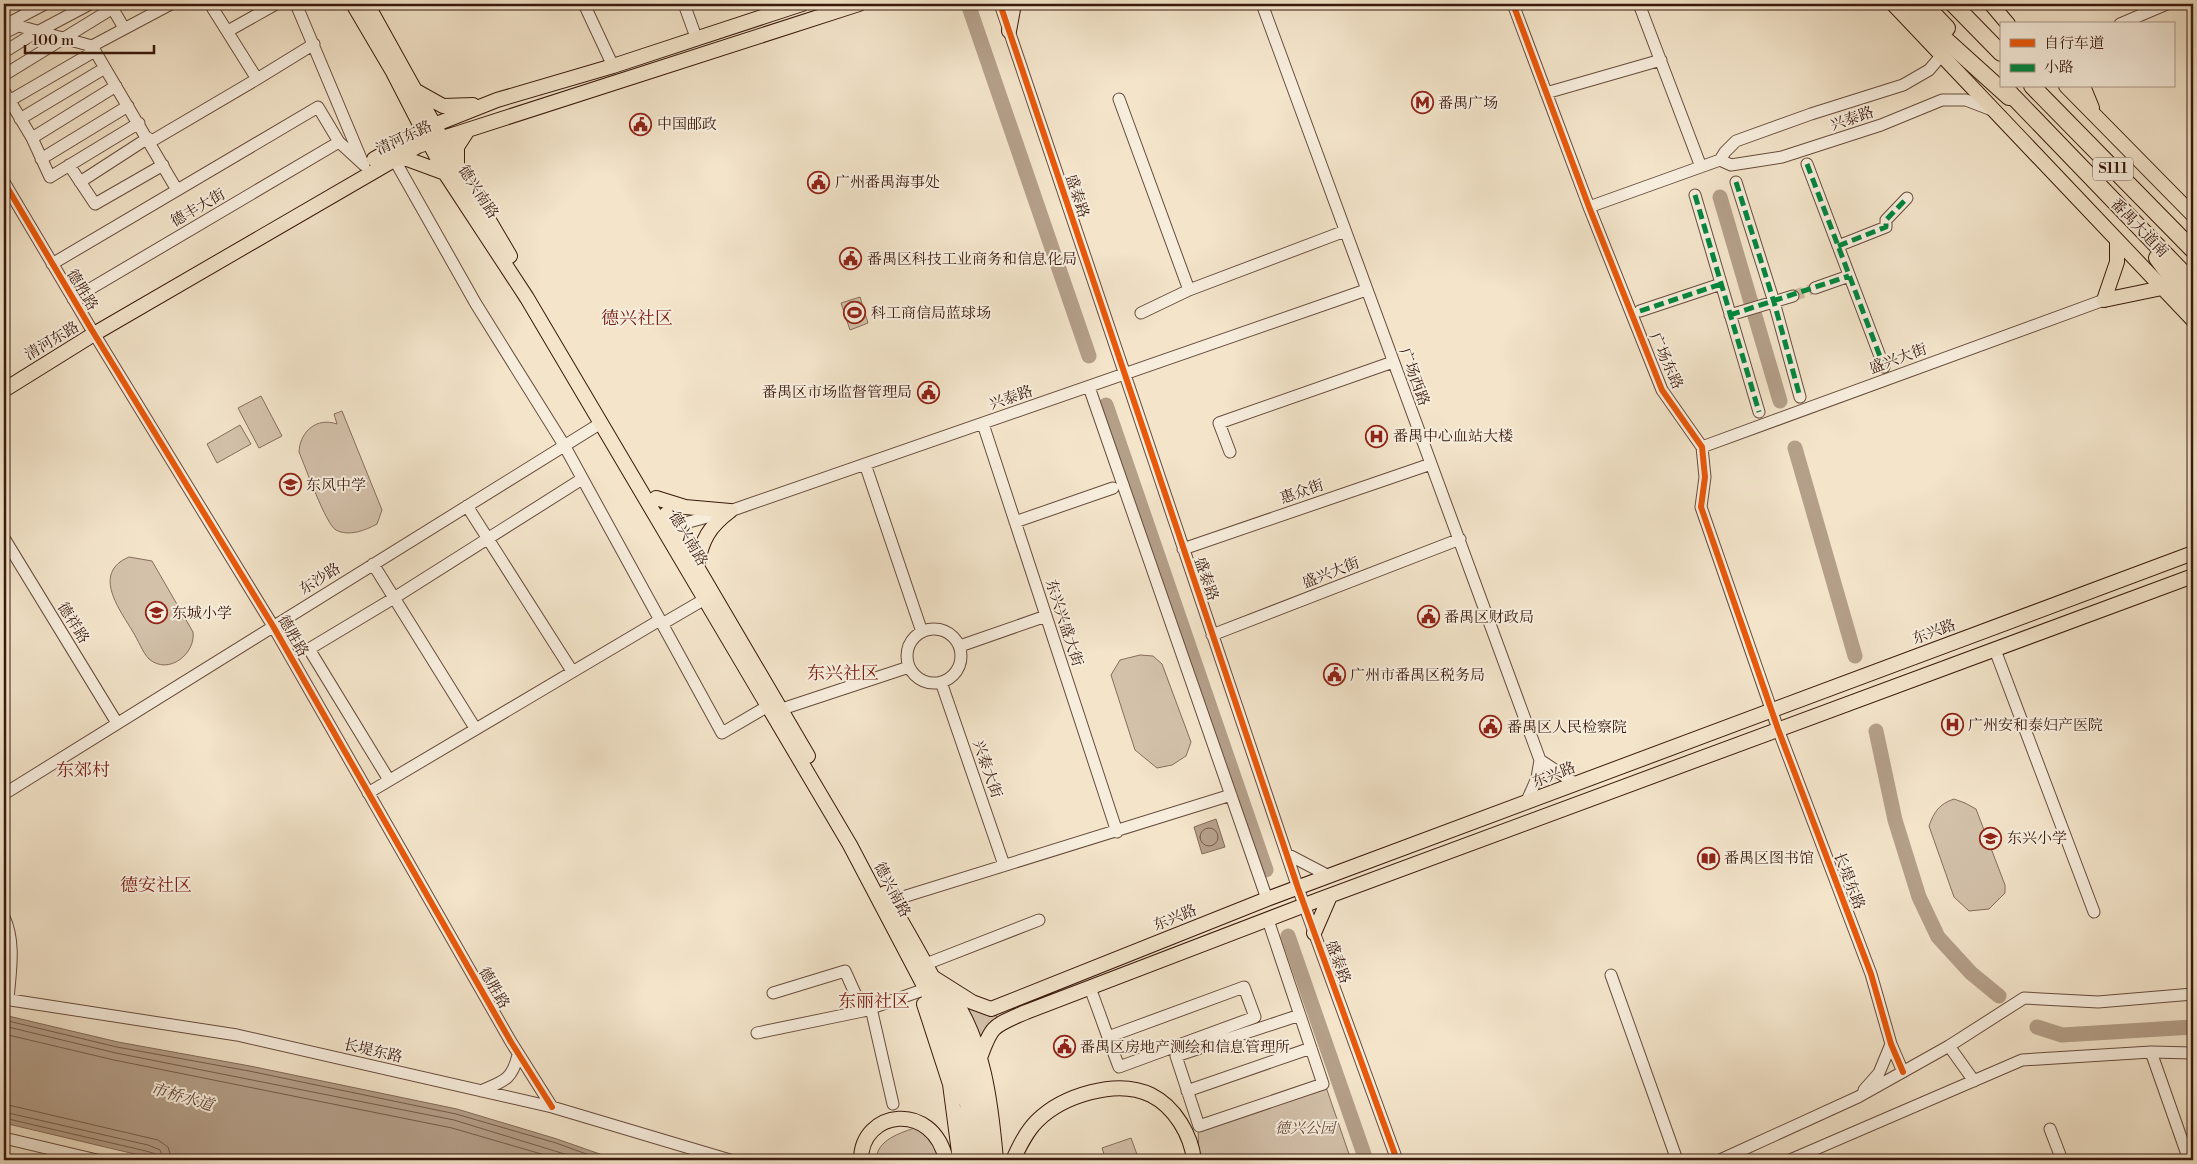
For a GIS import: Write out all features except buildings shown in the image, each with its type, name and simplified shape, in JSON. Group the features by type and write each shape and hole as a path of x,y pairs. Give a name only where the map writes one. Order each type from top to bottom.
{"highway":[{"path":"1906,4 2036,122"},
{"name":"番禺大道南","path":"1924,4 2000,83"},
{"path":"1953,4 2000,52"},
{"path":"1964,4 2000,52"},
{"name":"番禺大道南","path":"2005,88 2193,283"},
{"name":"番禺大道南","path":"2034,88 2193,250"},
{"path":"2114,202 2193,306"}],"main road":[{"name":"德兴南路","path":"353,4 432,134 601,423 669,530 705,599 775,708 934,978 965,1049 974,1104"},
{"name":"德兴南路","path":"367,4 415,90 432,134"},
{"name":"清河东路","path":"4,390 92,331 364,165 432,134 497,100 613,66 696,37 802,4"},
{"name":"清河东路","path":"4,379 394,159 432,134 468,130 859,4"},
{"path":"1009,32 1014,4"},
{"path":"1893,4 2193,320"},
{"path":"1991,4 2006,22"},
{"path":"2068,88 2193,214"},
{"path":"2084,88 2086,98 2097,118"},
{"path":"415,90 442,106 470,105 497,100 503,118"},
{"path":"394,159 407,159 451,169 457,147 468,130"},
{"name":"德兴南路","path":"451,169 656,498 669,530 697,566 850,844 933,1003 974,1104"},
{"path":"2104,300 2118,262 2117,240"},
{"path":"2104,300 2162,288"},
{"path":"656,498 684,507 730,511"},
{"path":"697,566 700,550 709,531 714,524 730,511"},
{"name":"东兴路","path":"934,978 972,1002 991,1009 1267,899 2193,553"},
{"path":"980,1058 987,1038 996,1025 1330,896 2193,576"},
{"path":"1367,862 1374,880"},
{"path":"1314,933 1330,896"},
{"path":"1229,914 1235,932"},
{"path":"905,950 950,1084 960,1160"},
{"path":"946,986 959,1005 980,1058 989,1088 996,1160"},
{"path":"1013,1160 1026,1134 1037,1121 1059,1104 1079,1095 1110,1089 1150,1094 1162,1101 1180,1122 1186,1133 1194,1160"},
{"path":"971,1160 974,1104"},
{"path":"974,1104 984,1160"},
{"path":"861,1160 863,1144 877,1126 886,1122 912,1119 927,1126 936,1135 942,1144 946,1160"}],"street":[{"path":"9,26 45,4"},
{"path":"4,52 38,31 90,4"},
{"path":"139,123 50,176 32,138 6,96 93,48 124,28 171,4"},
{"path":"210,4 257,79"},
{"path":"228,31 276,4"},
{"path":"296,4 364,165"},
{"path":"584,4 613,66"},
{"path":"684,4 696,37"},
{"name":"盛泰路","path":"1000,4 1304,906 1397,1160"},
{"name":"广场西路","path":"1262,4 1540,760"},
{"name":"广场东路","path":"1513,4 1589,207 1662,390 1702,447 1705,477 1701,507 1778,729"},
{"path":"1639,4 1701,167"},
{"path":"2125,22 2167,4"},
{"path":"4,75 65,38 111,6 124,28"},
{"path":"9,26 65,38 93,48 178,190"},
{"path":"80,182 314,44"},
{"name":"兴泰路","path":"1589,207 1720,160 1724,152 1736,141 1811,114 1903,85 1929,70 1941,56"},
{"path":"1546,93 1661,60"},
{"path":"20,119 105,68"},
{"path":"32,138 116,86"},
{"path":"1119,99 1189,290"},
{"name":"兴泰路","path":"1720,160 1731,165 1782,157 1866,130 1942,100 1966,100 1992,110"},
{"path":"41,159 128,106"},
{"path":"52,264 318,106 339,142 364,165"},
{"name":"德丰大街","path":"73,299 339,142"},
{"path":"394,159 476,304 564,445 722,733 775,708 909,667"},
{"path":"1807,164 1884,367"},
{"path":"68,165 94,204 163,165"},
{"name":"德胜路","path":"4,182 92,331 273,626 518,1054 552,1107"},
{"path":"1736,182 1774,302 1800,397"},
{"path":"1695,195 1759,412"},
{"path":"1838,246 1886,227 1886,220 1907,198"},
{"path":"1141,313 1189,290 1344,231"},
{"path":"1815,288 1849,276"},
{"path":"1640,311 1721,284"},
{"name":"兴泰路","path":"669,530 730,511 983,424 1366,290"},
{"path":"1730,315 1793,296"},
{"name":"盛兴大街","path":"1702,447 2104,300"},
{"path":"1230,452 1220,423 1393,362"},
{"path":"1089,387 1267,899"},
{"name":"东沙路","path":"4,794 601,423"},
{"name":"东兴兴盛大街","path":"983,424 1117,832"},
{"path":"865,464 922,632"},
{"name":"惠众街","path":"1183,549 1431,464"},
{"path":"389,780 310,650 582,478"},
{"path":"1015,522 1113,488"},
{"path":"467,506 572,671"},
{"name":"德祥路","path":"4,538 117,723"},
{"name":"盛兴大街","path":"1212,636 1460,539"},
{"path":"373,564 474,728"},
{"path":"368,793 572,671 705,599"},
{"path":"960,646 1046,616"},
{"path":"937,629 944,630 951,634 960,646 960,664 950,678 941,682 934,683 920,679 909,667 907,659 910,643 922,632 937,629"},
{"path":"1995,650 2094,912"},
{"name":"兴泰大街","path":"941,682 1004,865"},
{"name":"长堤东路","path":"1778,729 1871,974 1891,1044 1903,1072"},
{"path":"1526,802 1537,778 1540,760 1576,784"},
{"path":"890,901 1231,795"},
{"path":"1287,854 1329,876"},
{"path":"4,917 11,936 12,948 5,997"},
{"path":"926,964 1039,920"},
{"path":"1268,920 1300,1014 1323,1084 1199,1126 1176,1056 1300,1014"},
{"path":"4,938 4,949"},
{"path":"773,993 845,970 867,1010 893,1104"},
{"path":"1611,975 1677,1160"},
{"path":"1090,988 1108,1038 1119,1067 1255,1017 1244,987 1108,1038"},
{"path":"757,1033 867,1010 920,991"},
{"path":"1720,1160 1858,1097 1949,1046 2024,998 2098,1002 2193,994"},
{"name":"长堤东路","path":"5,997 237,1035 552,1107 730,1160"},
{"path":"1858,1097 1879,1073 1891,1044"},
{"path":"1949,1046 1974,1081"},
{"path":"1188,1091 1311,1048"},
{"path":"2151,1052 2189,1160"},
{"path":"1790,1160 2022,1060 2151,1052 2193,1053"},
{"path":"481,1091 501,1082 514,1071 518,1054"},
{"path":"2050,1129 2062,1160"},
{"path":"4,1138 97,1160"}],"green space":[{"name":"科工商信局蓝球场","path":"860,297 868,323 850,330 841,303"},
{"path":"261,396 282,436 259,448 238,408"},
{"path":"342,411 382,510 377,524 352,533 341,532 332,526 321,507 299,452 300,444 306,432 316,424 323,422 337,424 334,414"},
{"path":"240,425 251,444 217,463 207,444"},
{"path":"129,557 152,561 193,632 193,640 190,647 180,660 165,665 157,664 149,659 116,603 110,582 112,572 118,564"},
{"path":"1140,655 1153,656 1162,664 1191,742 1186,756 1172,765 1157,768 1135,750 1111,675 1120,660"},
{"path":"1954,799 1976,809 2005,885 2005,893 1989,909 1969,911 1954,897 1929,826 1938,809 1944,803"},
{"path":"959,1000 997,1016 977,1043"},
{"name":"德兴公园","path":"1326,1087 1351,1160 1199,1160 1198,1127"},
{"path":"917,1127 934,1138 942,1160 876,1160 877,1153 885,1142"},
{"path":"1131,1138 1139,1160 1106,1160 1102,1148"}],"water":[{"path":"1216,819 1225,847 1202,854 1194,827"},
{"name":"市桥水道","path":"4,1015 118,1042 250,1066 457,1109 557,1139 617,1160 160,1160 4,1123"}],"waterway":[{"path":"968,4 1089,356"},
{"path":"1720,197 1780,401"},
{"path":"1106,405 1266,870"},
{"path":"1795,448 1855,656"},
{"path":"1876,731 1895,820 1919,897 1938,937 1971,973 1999,996"},
{"path":"1288,936 1366,1160"},
{"path":"2037,1027 2062,1035 2193,1027"}],"tunnel":[{"path":"1793,296 1815,288"}],"marked path":[{"path":"1807,164 1884,367"},
{"path":"1736,182 1774,302 1800,397"},
{"path":"1695,195 1759,412"},
{"path":"1838,246 1886,227 1886,220 1907,198"},
{"path":"1730,315 1849,276"},
{"path":"1640,311 1721,284"}],"cycle path":[{"path":"1000,4 1298,888 1397,1160"},
{"path":"1513,4 1589,207 1662,390 1702,447 1705,477 1701,507 1778,729 1871,974 1891,1044 1903,1072"},
{"path":"4,182 90,327 273,626 511,1042 552,1107"}],"place":[{"name":"番禺广场","path":"1422,103"},
{"name":"中国邮政","path":"641,124"},
{"name":"广州番禺海事处","path":"819,182"},
{"name":"番禺区科技工业商务和信息化局","path":"851,259"},
{"name":"科工商信局蓝球场","path":"855,313"},
{"name":"番禺区市场监督管理局","path":"928,392"},
{"name":"番禺中心血站大楼","path":"1377,436"},
{"name":"东风中学","path":"290,485"},
{"name":"东城小学","path":"156,613"},
{"name":"番禺区财政局","path":"1428,617"},
{"name":"广州市番禺区税务局","path":"1334,675"},
{"name":"广州安和泰妇产医院","path":"1952,725"},
{"name":"番禺区人民检察院","path":"1491,727"},
{"name":"东兴小学","path":"1991,838"},
{"name":"番禺区图书馆","path":"1708,858"},
{"name":"番禺区房地产测绘和信息管理所","path":"1064,1047"}],"district":[{"name":"德兴社区","path":"637,318"},
{"name":"东兴社区","path":"843,673"},
{"name":"东郊村","path":"83,770"},
{"name":"德安社区","path":"156,885"},
{"name":"东丽社区","path":"874,1001"}]}
